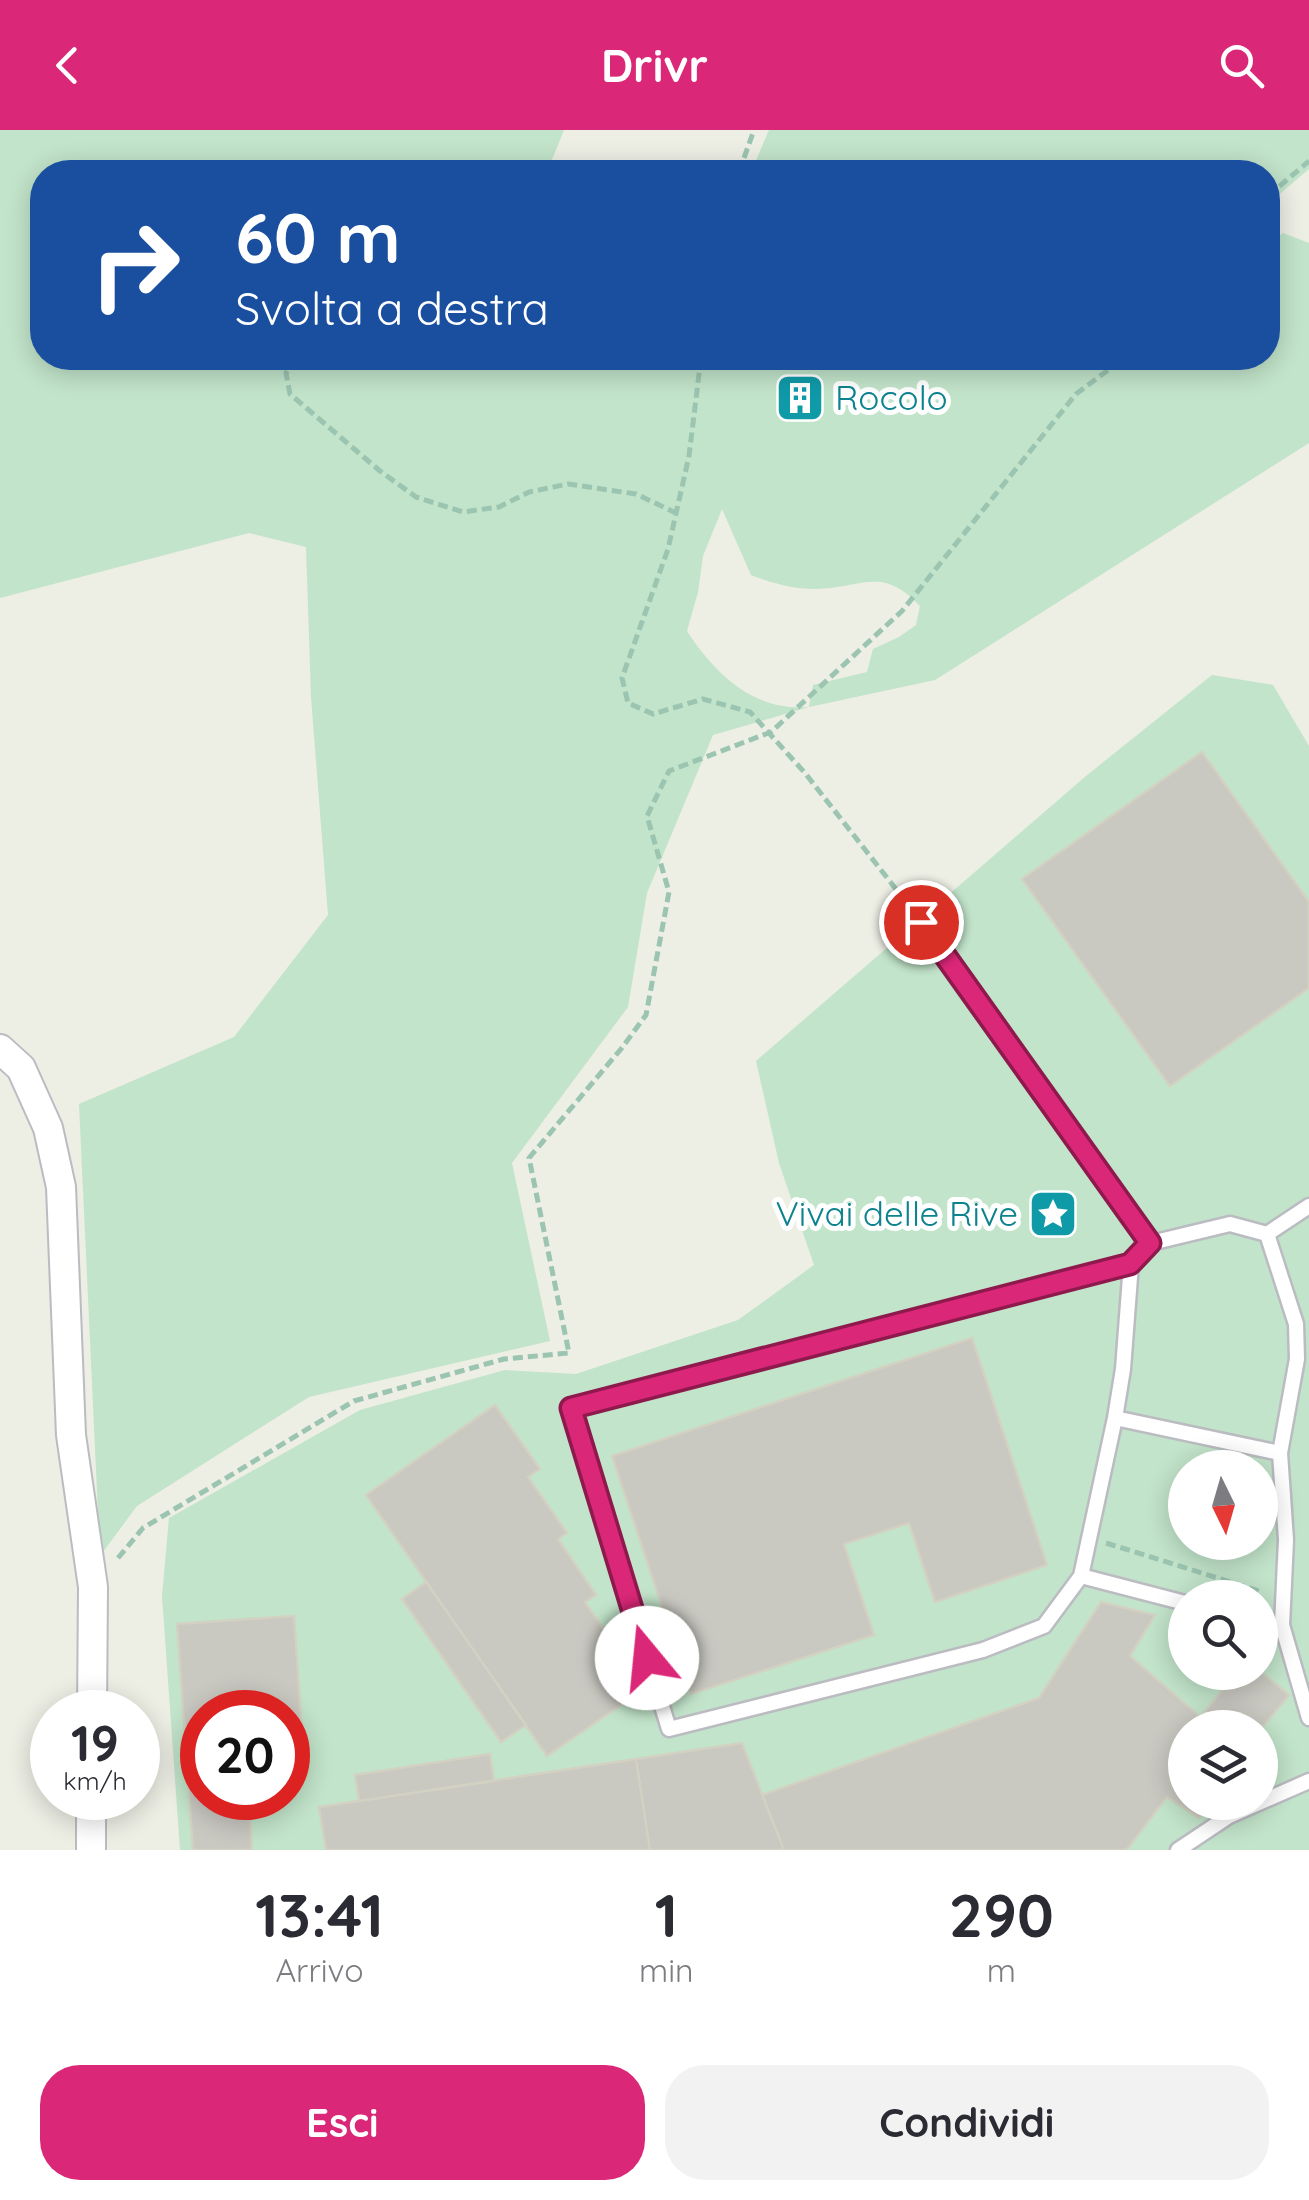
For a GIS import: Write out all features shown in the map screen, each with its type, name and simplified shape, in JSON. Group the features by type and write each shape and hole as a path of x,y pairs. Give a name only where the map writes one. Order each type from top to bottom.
{"street":[{"path":"0,1048 21,1068 48,1128 61,1187 71,1435 93,1587 92,1690"},
{"path":"91,1820 91,1850"}],"lane":[{"path":"921,922 1150,1243"},
{"path":"1130,1264 1123,1369 1081,1576 1044,1626 984,1650 669,1729 571,1408 1130,1264 1150,1243 1230,1224 1267,1234 1309,1206"},
{"path":"1267,1234 1302,1320 1280,1453 1286,1540 1282,1624 1309,1718"},
{"path":"1115,1418 1280,1453"},
{"path":"1081,1576 1168,1599"},
{"path":"1178,1850 1229,1816 1309,1782"}],"path":[{"path":"743,160 754,130"},
{"path":"1280,186 1309,161"},
{"path":"287,370 290,394 380,471 416,496 462,512 500,508 530,492 568,484 636,494 676,513"},
{"path":"700,370 689,456 668,549 622,678 628,703 653,714 703,699 750,712 771,732 921,922"},
{"path":"93,1587 143,1528 354,1401 504,1359 569,1353 529,1158 646,1015 669,892 647,816 669,771 771,732 902,611 1076,394 1108,370"},
{"path":"1089,1538 1224,1580"}],"green space":[{"path":"0,130 564,130 552,160 30,160 30,370 1280,370 1280,235 1309,243 1309,443 935,680 809,707 713,735 647,893 628,1007 512,1163 550,1341 309,1397 137,1506 100,1556 79,1104 234,1037 328,915 311,697 306,547 249,533 0,598","holes":["722,509 751,575 807,589 882,582 907,593 920,606 916,625 873,649 867,672 813,685 809,707 789,707 738,687 710,662 687,631 703,556"]},
{"path":"769,130 1309,130 1309,169 1280,194 1280,160 756,160"},
{"name":"Vivai delle Rive","path":"1212,675 1273,685 1309,746 1309,1850 180,1850 162,1596 169,1518 360,1410 505,1370 576,1374 738,1320 814,1265 779,1163 756,1061 1086,776"}],"building":[{"name":"Rocolo","path":"811,387 812,408 789,409 788,388"},
{"path":"1202,752 1309,902 1309,988 1170,1086 1022,879"},
{"path":"972,1338 1047,1565 935,1602 909,1523 844,1544 874,1635 691,1694 612,1456"},
{"path":"495,1405 540,1469 528,1477 567,1533 558,1539 596,1595 585,1602 622,1656 611,1664 634,1696 547,1756 366,1495"},
{"path":"426,1582 526,1725 501,1742 402,1599"},
{"path":"1101,1602 1155,1615 1130,1656 1192,1710 1168,1710 1168,1798 1128,1848 784,1850 762,1795 1039,1698"},
{"path":"294,1616 299,1690 182,1690 177,1624"},
{"path":"1278,1686 1289,1695 1277,1710 1206,1710 1223,1690 1278,1690"},
{"path":"742,1743 784,1850 650,1850 636,1759"},
{"path":"490,1754 494,1781 359,1801 355,1775"},
{"path":"636,1759 650,1850 326,1850 319,1807"},
{"path":"191,1820 250,1820 252,1850 193,1850"}],"place":[{"name":"Rocolo","path":"800,398"},
{"name":"Vivai delle Rive","path":"1053,1214"}],"route":[{"path":"647,1658 571,1408 1130,1264 1150,1243 921,922"}]}
